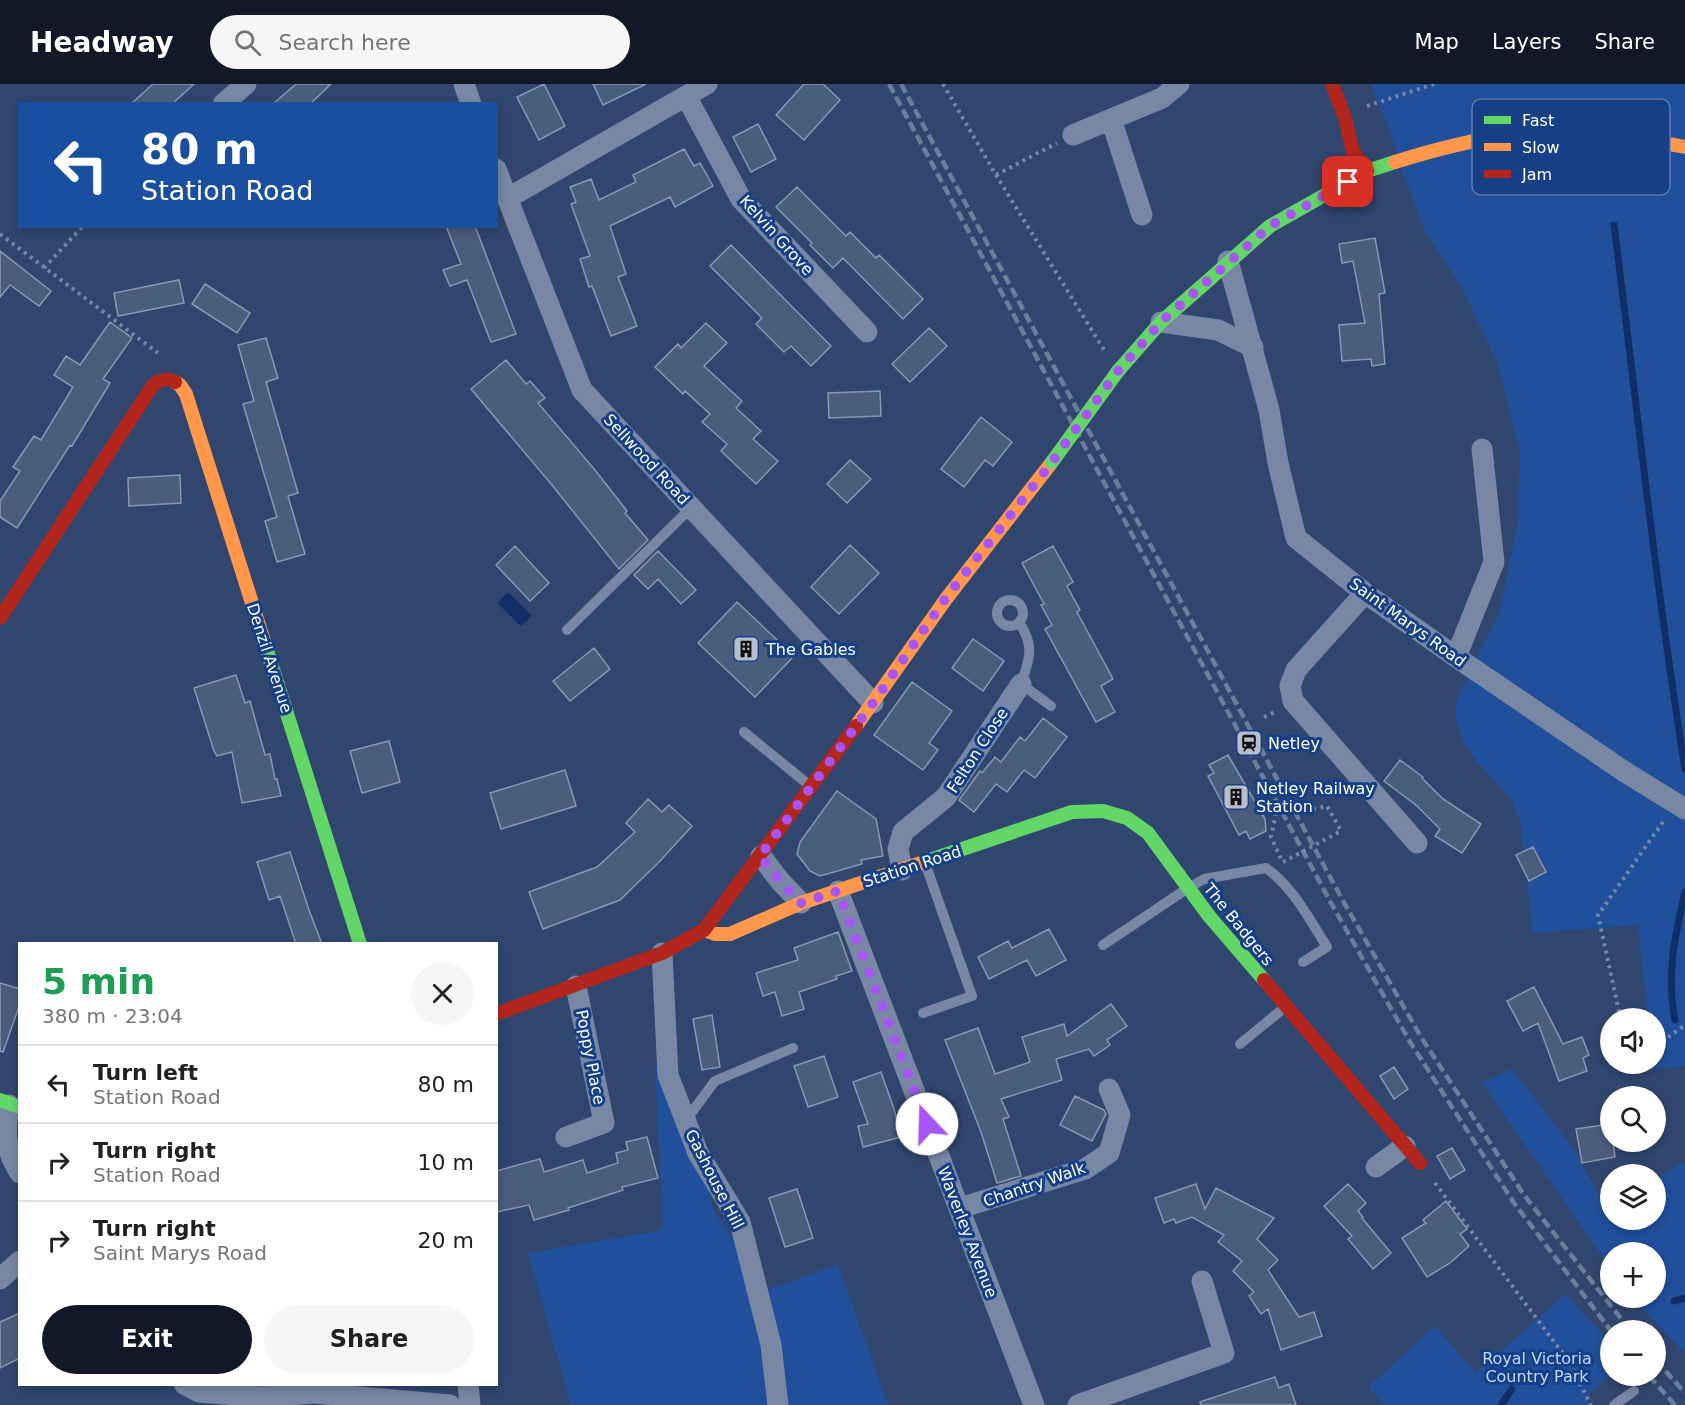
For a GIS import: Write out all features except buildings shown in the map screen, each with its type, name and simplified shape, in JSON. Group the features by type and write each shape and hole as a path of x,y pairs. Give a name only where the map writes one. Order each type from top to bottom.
{"street":[{"path":"225,102 246,84"},
{"path":"464,84 470,102"},
{"path":"508,198 707,84"},
{"path":"1073,135 1162,98 1179,84"},
{"path":"1332,84 1345,118 1353,152 1367,171"},
{"name":"Kelvin Grove","path":"686,96 741,199 867,332"},
{"path":"1111,119 1142,215"},
{"path":"498,1013 662,953 704,930 873,703 945,599 1052,462 1118,371 1161,322 1270,226 1367,171 1450,145 1472,141"},
{"path":"1670,144 1685,147"},
{"name":"Sellwood Road","path":"498,174 582,390 873,703"},
{"name":"Saint Marys Road","path":"1228,261 1269,410 1278,463 1296,538 1365,592 1456,657 1625,772 1680,806"},
{"path":"1161,322 1218,330 1253,347"},
{"path":"0,618 153,385 170,371"},
{"name":"Denzil Avenue","path":"170,371 186,394 359,942"},
{"path":"1456,657 1494,562 1482,449"},
{"path":"1365,592 1296,670 1290,686 1293,701 1417,843"},
{"name":"Felton Close","path":"902,870 898,849 903,832 946,797 1021,684"},
{"name":"The Badgers","path":"988,840 1072,812 1103,811 1127,818 1148,833 1209,916 1420,1163"},
{"name":"Station Road","path":"704,930 730,934 801,903 988,840"},
{"path":"760,856 801,903"},
{"name":"Waverley Avenue","path":"838,891 1034,1405"},
{"name":"Gashouse Hill","path":"662,953 668,1075 698,1153 740,1222 771,1345 778,1405"},
{"name":"Poppy Place","path":"566,1137 604,1123 576,986"},
{"name":"Chantry Walk","path":"960,1208 1085,1169 1109,1153 1120,1115 1109,1089"},
{"path":"10,1104 5,1135 10,1158 18,1170"},
{"path":"1376,1167 1405,1146"},
{"path":"0,1279 18,1263"},
{"path":"1078,1405 1224,1353 1202,1281"},
{"path":"187,1386 200,1392 261,1397 314,1389 450,1405"},
{"path":"468,1386 470,1405"}],"lane":[{"path":"567,630 692,507"},
{"path":"1019,622 1031,647 1029,662 1021,684 1051,706"},
{"path":"744,732 811,787"},
{"path":"923,1013 972,996 925,863"},
{"path":"1103,945 1204,879 1266,868 1279,877 1298,901 1327,947 1303,962"},
{"path":"1240,1044 1286,1007"},
{"path":"686,1120 715,1081 793,1048"},
{"path":"1614,1405 1634,1391"}],"path":[{"path":"943,84 996,175 1108,356"},
{"path":"1357,109 1434,84"},
{"path":"996,175 1073,135"},
{"path":"44,268 81,228"},
{"path":"0,234 170,371"},
{"path":"1276,813 1271,837 1283,862 1341,831 1327,806 1313,809"},
{"path":"1618,1008 1598,915 1680,806"},
{"path":"1666,1039 1685,1025"},
{"path":"1420,1163 1568,1359 1591,1405"}],"green space":[{"path":"1370,84 1685,84 1685,1066 1666,1068 1666,1008 1647,1008 1638,925 1533,933 1520,821 1511,799 1478,763 1464,743 1455,719 1456,702 1500,611 1517,526 1520,452 1497,362 1463,290 1425,231 1402,171 1388,125"},
{"path":"656,1064 668,1075 698,1153 714,1212 770,1289 838,1264 888,1405 571,1405 528,1253 657,1231 663,1226"},
{"path":"1512,1069 1572,1147 1600,1197 1600,1230 1666,1230 1666,1173 1685,1161 1685,1353 1666,1333 1666,1320 1653,1320 1642,1308 1666,1308 1666,1242 1600,1242 1600,1253 1482,1083"},
{"name":"Royal Victoria Country Park","path":"1566,1294 1600,1332 1600,1384 1586,1396 1590,1405 1384,1405 1368,1387 1435,1326 1476,1373"}],"shaded area":[{"path":"508,592 532,616 521,626 497,603"}],"waterway":[{"path":"1614,225 1656,565 1685,769"},
{"path":"1675,1020 1671,987 1672,971 1675,940 1685,892"},
{"path":"1674,1301 1685,1298"},
{"path":"1501,1405 1512,1389"}],"railway":[{"path":"889,84 1331,903 1410,1042 1514,1203 1603,1320"},
{"path":"901,84 1342,899 1421,1037 1524,1195 1622,1320"},
{"path":"1666,1371 1685,1393"},
{"path":"1658,1386 1675,1405"}],"traffic: fast":[{"path":"1118,371 1161,322 1270,226 1367,171 1395,162"},
{"path":"1052,462 1118,371"},
{"path":"264,641 359,942"},
{"path":"924,862 1072,812 1103,811 1127,818 1148,833 1209,916 1264,980"},
{"path":"0,1100 18,1106"}],"traffic: slow":[{"path":"1395,162 1472,142"},
{"path":"1670,144 1685,147"},
{"path":"175,382 186,394 264,641"},
{"path":"856,726 946,599 1052,462"},
{"path":"704,930 715,934 730,934 801,903 924,862"}],"traffic: jam":[{"path":"1332,84 1345,118 1353,152 1367,171"},
{"path":"0,618 153,385 164,380 175,382"},
{"path":"498,1013 662,953 704,930 856,726"},
{"path":"1264,980 1420,1163"}],"place":[{"name":"The Gables","path":"746,649"},
{"name":"Netley","path":"1249,743"},
{"name":"Netley Railway Station","path":"1236,797"}],"route":[{"path":"927,1124 838,891 801,903 760,856 873,703 945,599 1052,462 1118,371 1161,322 1270,226 1348,182"}]}
